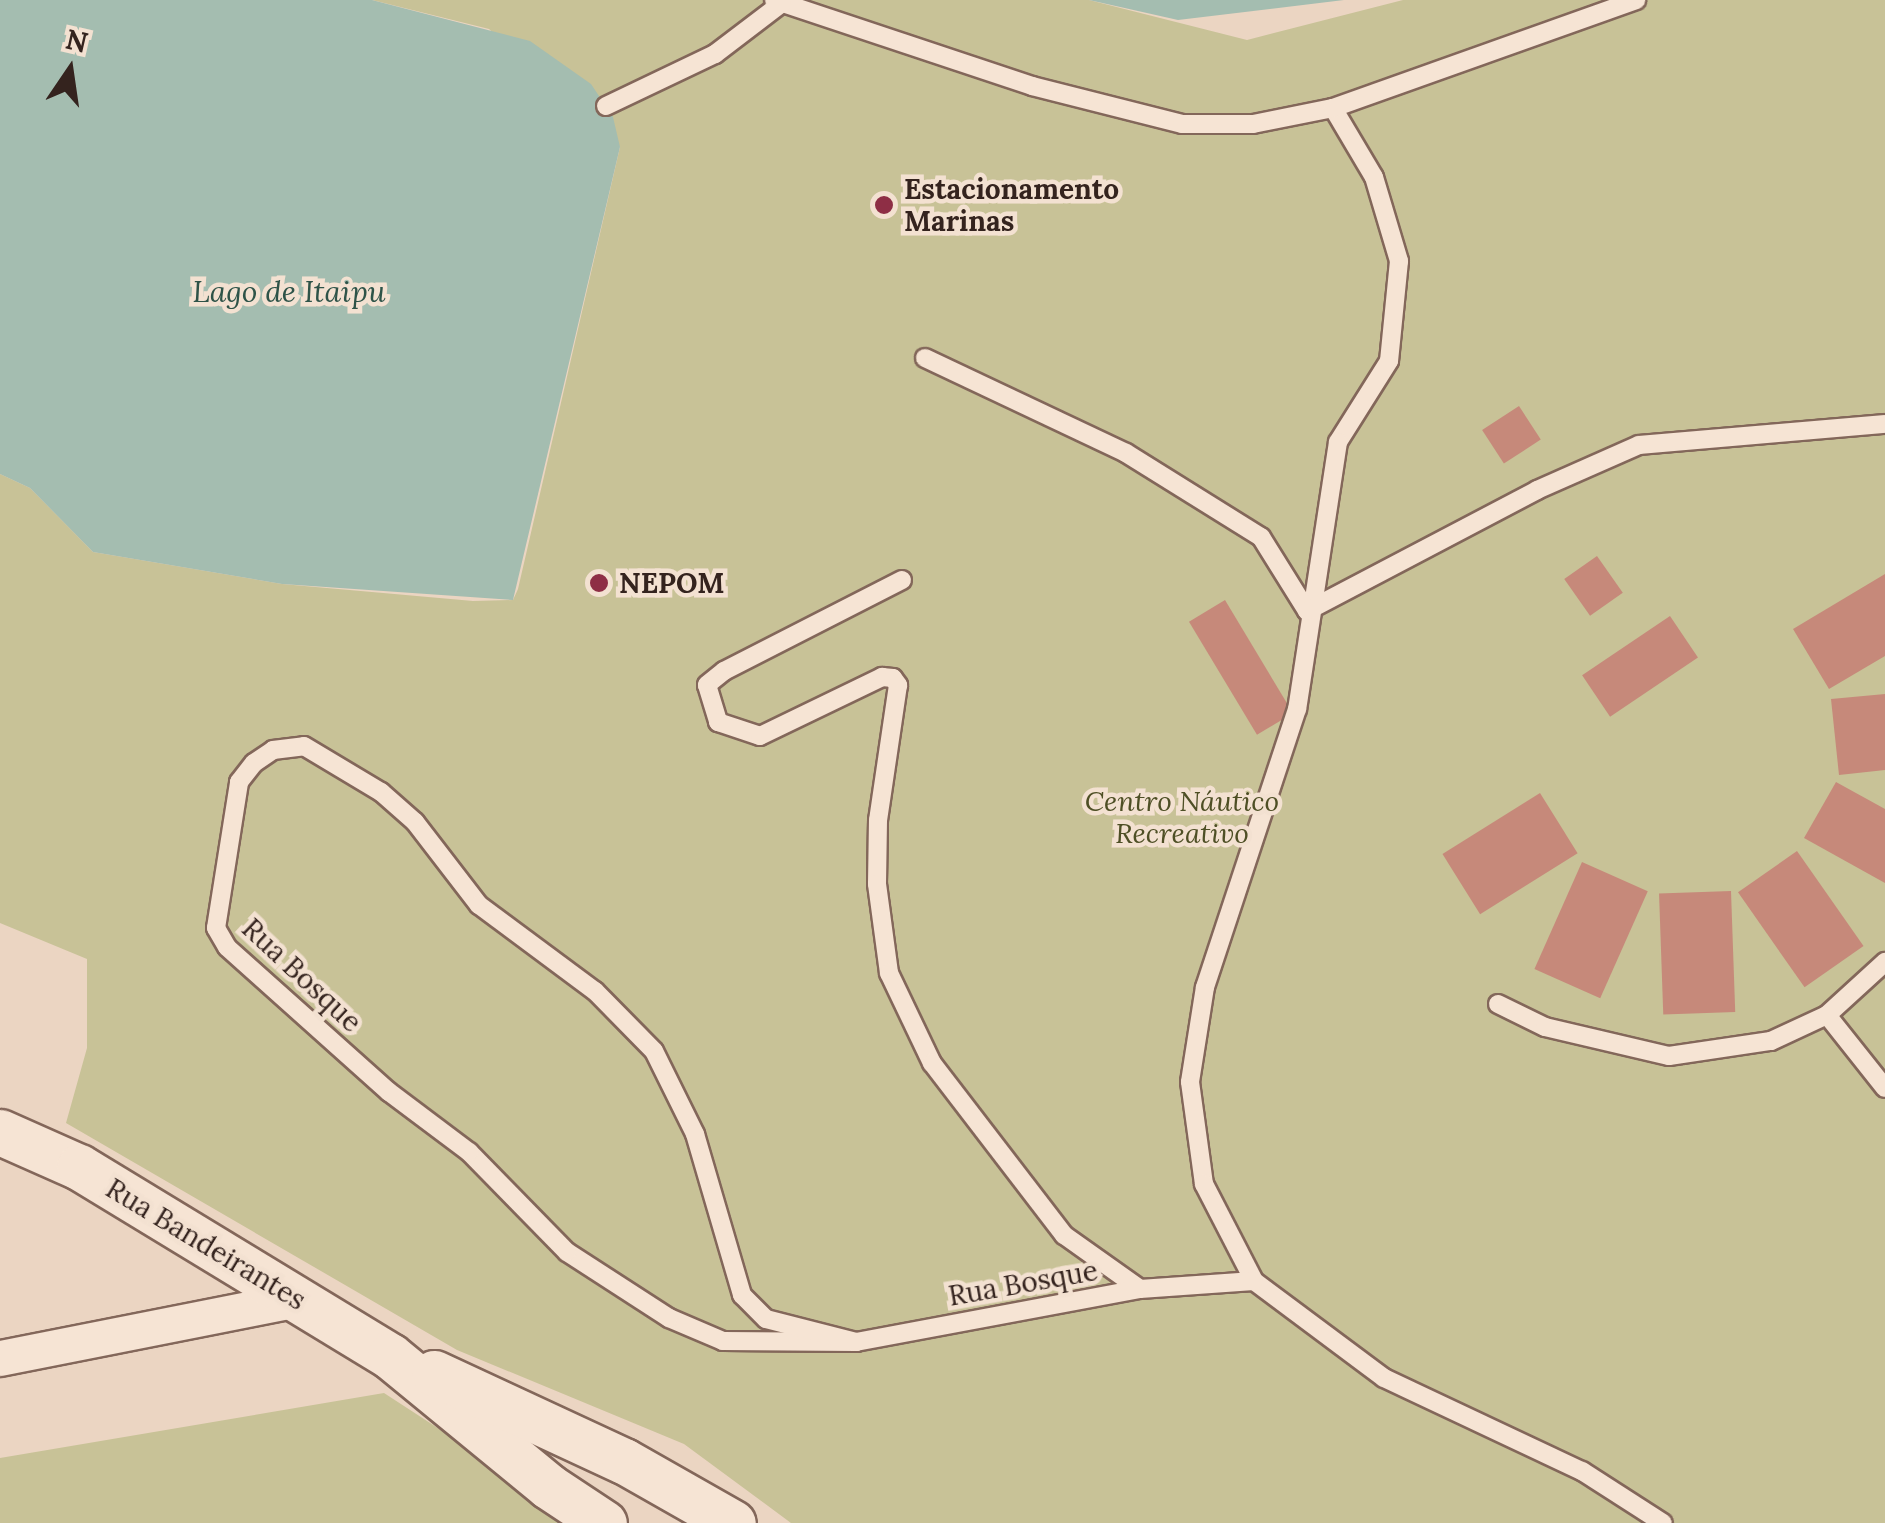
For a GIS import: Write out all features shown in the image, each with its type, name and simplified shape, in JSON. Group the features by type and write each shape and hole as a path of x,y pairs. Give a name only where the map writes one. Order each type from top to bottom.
{"street":[{"name":"Rua Bandeirantes","path":"9,1136 79,1167 390,1356 548,1486 604,1523"},
{"path":"0,1358 298,1299"},
{"name":"Rua Bandeirantes","path":"390,1356 510,1405 733,1523"}],"lane":[{"path":"606,106 715,54 778,1 1032,86 1182,124 1253,124 1333,108 1636,0"},
{"path":"1333,108 1374,178 1399,261 1389,361 1338,442 1307,611 1297,709 1205,987 1190,1082 1204,1184 1254,1281 1384,1378 1582,1470 1663,1523"},
{"path":"925,358 1126,453 1260,538 1307,611"},
{"path":"1307,611 1537,490 1639,446 1885,424"},
{"path":"902,580 724,671 707,685 718,722 760,736 834,706 882,677 898,685 878,820 876,884 889,973 932,1063 1064,1235 1140,1289"},
{"name":"Rua Bosque","path":"856,1342 766,1319 742,1295 696,1134 654,1050 595,991 479,904 416,822 381,792 304,746 273,750 254,762 239,782 216,928 226,948 389,1092 469,1152 567,1252 670,1318 723,1342 856,1342 1140,1289 1254,1281"},
{"path":"1498,1004 1545,1027 1670,1056 1772,1041 1827,1015 1885,962"},
{"path":"1827,1015 1885,1088"}],"green space":[{"name":"Centro Náutico Recreativo","path":"372,0 1089,0 1247,40 1403,0 1885,0 1885,1523 791,1523 684,1444 457,1350 66,1123 87,1048 87,959 0,923 0,474 30,488 93,552 282,584 473,601 513,600 518,589 620,147 489,29"},
{"path":"384,1393 584,1523 0,1523 0,1458"}],"water":[{"name":"Lago de Itaipu","path":"0,0 372,0 530,41 591,84 613,117 620,147 513,600 282,584 93,552 30,488 0,474"},
{"path":"1089,0 1344,0 1178,20"}],"building":[{"path":"1519,406 1541,440 1504,464 1482,430"},
{"path":"1597,556 1623,593 1590,616 1564,579"},
{"path":"1885,574 1885,656 1829,689 1793,629"},
{"path":"1225,600 1293,713 1257,735 1189,622"},
{"path":"1670,616 1698,657 1610,717 1582,675"},
{"path":"1885,694 1885,770 1839,775 1831,699"},
{"path":"1836,782 1885,809 1885,883 1804,838"},
{"path":"1540,793 1578,853 1480,914 1442,854"},
{"path":"1797,851 1864,946 1805,987 1738,892"},
{"path":"1582,862 1648,891 1600,998 1534,969"},
{"path":"1731,891 1735,1012 1663,1014 1659,894"}],"place":[{"name":"Estacionamento Marinas","path":"884,205"},
{"name":"NEPOM","path":"599,583"}]}
